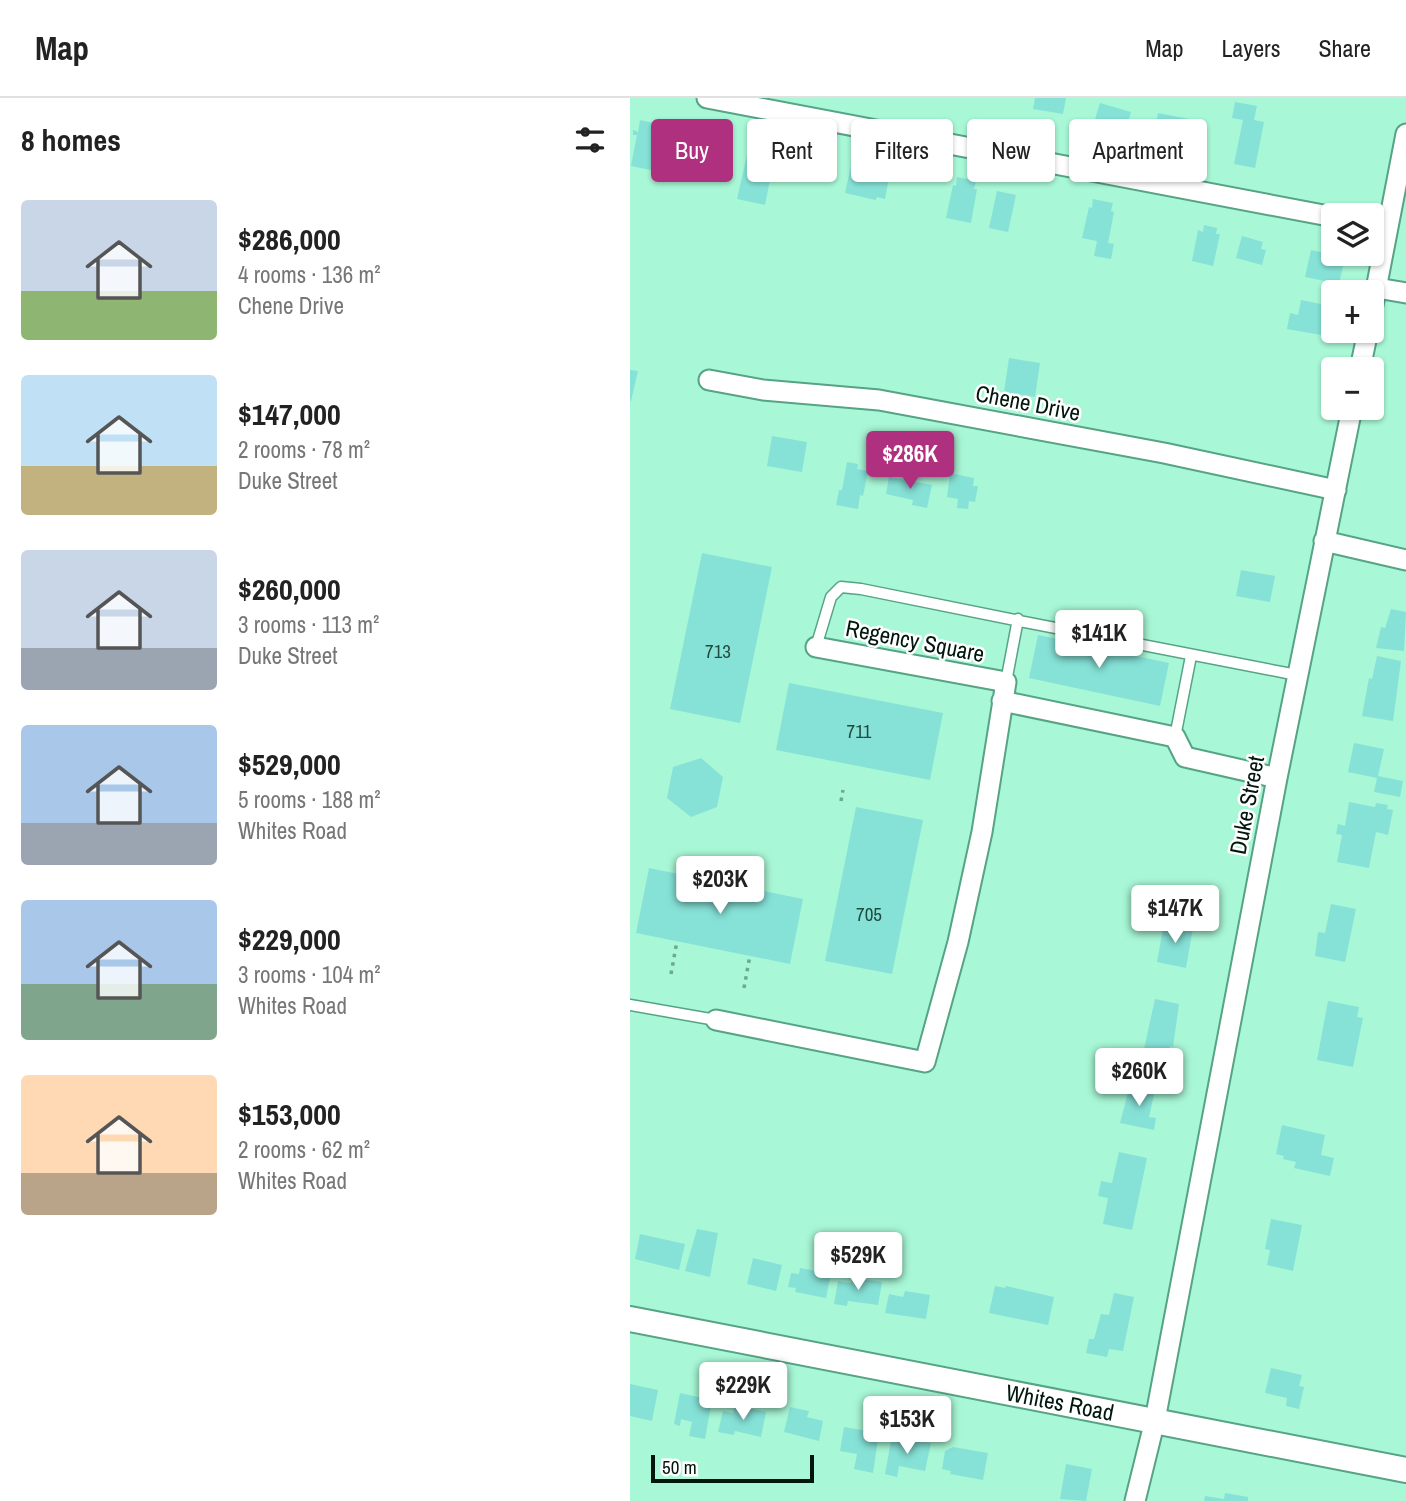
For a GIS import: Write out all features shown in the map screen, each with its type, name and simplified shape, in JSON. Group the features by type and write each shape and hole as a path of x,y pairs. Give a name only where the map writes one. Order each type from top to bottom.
{"street":[{"path":"707,98 1321,215"},
{"path":"1384,209 1406,134"},
{"path":"1384,289 1406,293"},
{"name":"Chene Drive","path":"709,380 764,390 879,400 1164,453 1336,490"},
{"name":"Duke Street","path":"1135,1501 1155,1420 1297,675 1350,420"},
{"path":"1324,541 1406,560"},
{"name":"Regency Square","path":"816,648 1004,692 1175,737"},
{"path":"716,1020 926,1062 958,942 982,832 1004,692"},
{"path":"1175,737 1185,757 1277,778"},
{"name":"Whites Road","path":"630,1319 1406,1470"}],"lane":[{"path":"816,648 831,597 841,587 1018,619 1191,656 1297,675"},
{"path":"1004,692 1018,619"},
{"path":"1175,737 1191,656"},
{"path":"630,1005 716,1020"}],"path":[{"path":"841,801 843,790"},
{"path":"671,974 677,941"},
{"path":"744,988 750,955"}],"building":[{"path":"1035,98 1066,98 1063,114 1033,109"},
{"path":"1235,102 1257,106 1254,120 1264,122 1255,168 1234,164 1243,120 1232,118"},
{"path":"1100,103 1131,112 1129,119 1095,119"},
{"path":"1158,113 1189,119 1157,119"},
{"path":"640,120 651,122 651,170 631,166 637,135 633,135 633,130 638,132"},
{"path":"747,155 747,182 770,182 765,205 737,199"},
{"path":"851,166 851,182 888,182 885,199 877,197 876,200 845,193"},
{"path":"957,177 967,179 967,182 976,182 971,223 946,218 953,185 956,186"},
{"path":"997,191 1016,195 1008,232 989,228"},
{"path":"1093,199 1113,203 1111,211 1114,212 1108,243 1114,244 1111,259 1094,256 1097,241 1082,238"},
{"path":"1204,225 1217,228 1216,234 1220,234 1213,266 1192,261 1198,230 1203,232"},
{"path":"1242,236 1263,242 1261,249 1266,250 1262,265 1236,258"},
{"path":"1311,250 1321,252 1321,266 1343,266 1340,280 1305,277"},
{"path":"1301,300 1321,304 1321,335 1287,329 1290,313 1298,315"},
{"path":"1009,358 1040,363 1035,397 1004,392"},
{"path":"630,370 638,371 631,401 630,401"},
{"path":"772,436 807,442 802,472 767,466"},
{"path":"847,462 858,464 857,469 868,471 858,509 836,505"},
{"path":"950,473 974,478 973,486 978,486 975,502 969,501 968,509 957,508 958,499 947,497"},
{"path":"889,477 932,485 927,508 912,505 913,500 886,494"},
{"path":"702,553 772,567 740,723 670,709"},
{"path":"1241,570 1275,576 1270,602 1236,596"},
{"path":"1391,609 1406,612 1404,651 1376,648 1381,627 1385,628"},
{"path":"1038,635 1169,663 1160,706 1029,678"},
{"path":"1377,656 1401,661 1393,721 1362,716 1369,678 1372,679"},
{"path":"789,683 943,713 930,780 776,750"},
{"path":"1354,743 1384,749 1378,776 1403,781 1400,797 1374,792 1377,778 1348,772"},
{"path":"701,758 723,777 717,807 691,817 667,798 673,767"},
{"path":"1349,802 1375,807 1376,803 1388,805 1387,809 1393,810 1388,835 1376,832 1369,868 1337,862 1342,835 1336,834 1338,824 1345,826"},
{"path":"856,807 923,820 892,974 825,961"},
{"path":"649,868 803,899 790,964 636,933"},
{"path":"1331,904 1356,909 1345,962 1315,956 1318,932 1325,933"},
{"path":"1164,923 1193,928 1186,968 1157,962"},
{"path":"1155,999 1179,1004 1173,1047 1170,1046 1168,1054 1144,1049"},
{"path":"1328,1001 1359,1007 1357,1017 1363,1018 1353,1067 1317,1060"},
{"path":"1130,1085 1155,1090 1149,1117 1156,1118 1154,1130 1120,1123"},
{"path":"1282,1125 1325,1135 1321,1155 1334,1158 1330,1176 1294,1168 1296,1162 1276,1154"},
{"path":"1119,1152 1147,1158 1132,1230 1103,1224 1108,1198 1098,1196 1101,1181 1112,1183"},
{"path":"1271,1219 1302,1225 1293,1271 1267,1265 1270,1250 1265,1249"},
{"path":"697,1229 718,1233 710,1277 685,1271"},
{"path":"640,1234 685,1244 679,1270 635,1259"},
{"path":"753,1258 782,1265 776,1291 747,1284"},
{"path":"800,1268 831,1274 826,1298 795,1292 796,1288 788,1287 791,1273 799,1274"},
{"path":"852,1278 882,1282 878,1305 848,1301 847,1306 834,1304 838,1281 851,1283"},
{"path":"995,1286 1054,1297 1048,1325 989,1313"},
{"path":"905,1291 930,1295 926,1319 885,1313 889,1294 903,1297"},
{"path":"1114,1293 1134,1297 1123,1351 1109,1349 1107,1357 1086,1353 1089,1339 1094,1339 1101,1314 1109,1315"},
{"path":"1271,1368 1302,1375 1299,1386 1304,1387 1299,1409 1286,1406 1287,1398 1265,1393"},
{"path":"630,1384 658,1390 652,1421 630,1416"},
{"path":"680,1393 712,1400 705,1439 689,1436 692,1422 681,1419 680,1426 674,1424"},
{"path":"735,1405 766,1412 761,1437 735,1431 734,1435 718,1432 723,1411 733,1413"},
{"path":"790,1407 809,1411 807,1417 823,1421 819,1441 784,1432"},
{"path":"844,1427 879,1433 873,1473 854,1469 857,1454 840,1451"},
{"path":"898,1437 931,1443 925,1471 899,1466 897,1477 885,1474 891,1441 897,1442"},
{"path":"953,1447 988,1453 983,1480 950,1474 951,1471 942,1469 945,1451"},
{"path":"1066,1464 1092,1469 1086,1501 1060,1499"},
{"path":"1225,1493 1248,1497 1248,1501 1204,1501 1205,1496 1224,1499"}]}
